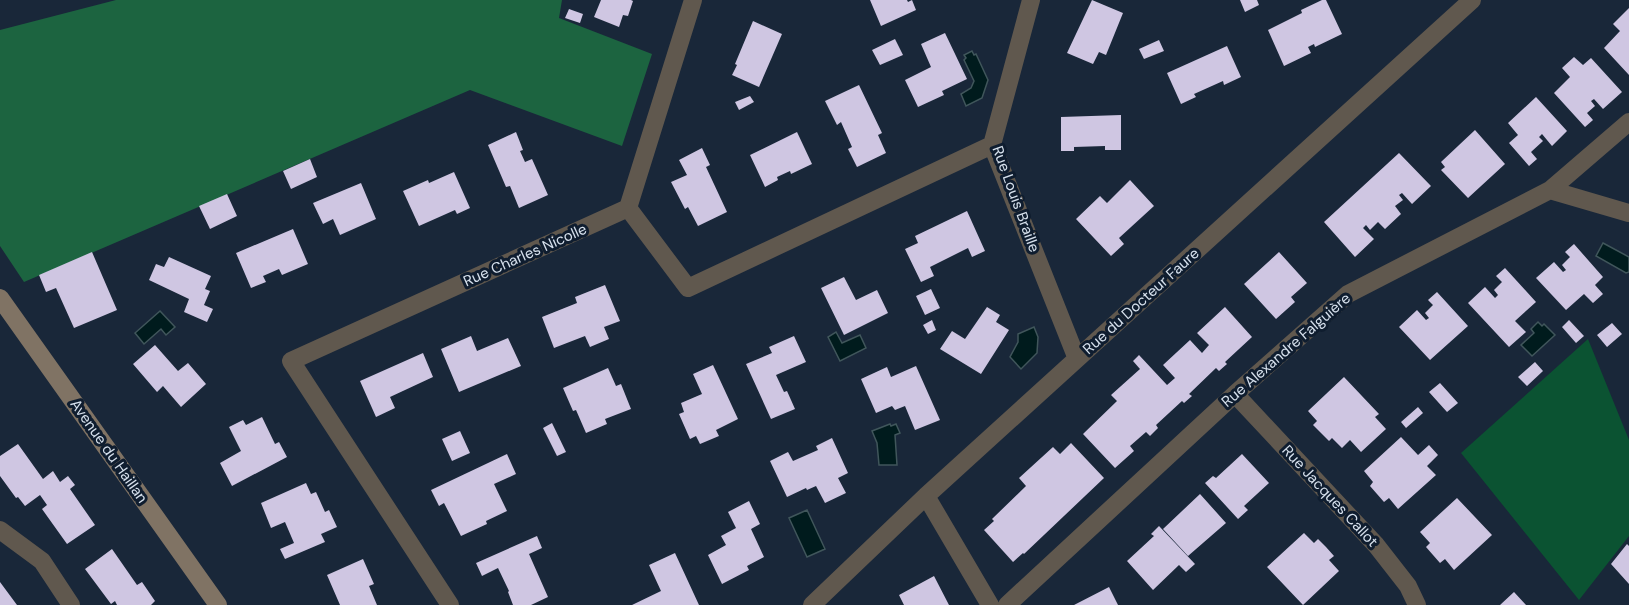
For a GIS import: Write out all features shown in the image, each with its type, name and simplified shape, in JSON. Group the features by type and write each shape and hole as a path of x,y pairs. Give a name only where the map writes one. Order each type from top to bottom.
{"street":[{"path":"693,0 628,208 688,288 992,145"},
{"name":"Rue Louis Braille","path":"1031,0 992,145 1077,359"},
{"name":"Rue du Docteur Faure","path":"812,605 926,496 1472,0"},
{"name":"Rue Alexandre Falguière","path":"1007,605 1235,394 1348,294 1550,190 1629,123"},
{"path":"1550,190 1629,213"},
{"name":"Rue Charles Nicolle","path":"450,605 291,361 628,208"},
{"name":"Avenue du Haillan","path":"0,298 218,605"},
{"name":"Rue Jacques Callot","path":"1235,394 1376,545 1408,586 1417,605"},
{"path":"926,496 990,605"},
{"path":"0,530 42,561 70,605"}],"green space":[{"path":"116,0 562,0 559,18 652,54 622,146 470,90 24,282 0,246 0,30"},
{"path":"1588,339 1629,440 1629,536 1579,600 1461,453"}],"shaded area":[{"path":"972,51 974,55 976,54 988,80 982,98 966,106 961,94 971,88 974,81 964,55"},
{"path":"1603,243 1629,257 1629,272 1626,273 1596,256"},
{"path":"160,311 175,327 166,335 161,329 144,344 135,333"},
{"path":"1538,322 1542,326 1544,324 1555,335 1532,356 1521,345 1534,333 1531,329"},
{"path":"1034,327 1038,337 1037,353 1021,369 1010,357 1018,342 1018,334"},
{"path":"836,332 842,343 860,335 866,348 840,361 828,337"},
{"path":"890,424 891,426 896,424 900,433 895,435 897,465 879,465 877,443 872,431"},
{"path":"807,510 825,549 807,557 789,518"}],"building":[{"path":"601,0 633,1 628,16 623,15 619,27 594,17"},
{"path":"870,0 907,0 908,2 912,0 916,10 881,26"},
{"path":"1092,0 1123,13 1106,55 1099,52 1093,64 1067,53"},
{"path":"1240,0 1257,0 1259,5 1245,12"},
{"path":"1322,0 1326,0 1342,34 1315,47 1314,44 1308,47 1311,53 1284,66 1268,30"},
{"path":"1629,8 1629,75 1604,48 1620,31 1613,24"},
{"path":"569,9 583,14 580,23 565,18"},
{"path":"753,21 782,34 759,87 732,75"},
{"path":"945,33 967,79 942,91 944,95 918,107 905,80 931,67 921,44"},
{"path":"895,39 903,55 880,65 872,50"},
{"path":"1159,40 1164,51 1144,59 1139,49"},
{"path":"1227,46 1241,77 1224,85 1223,81 1194,94 1196,97 1181,104 1167,73"},
{"path":"1574,57 1583,65 1591,58 1622,92 1603,109 1594,99 1591,101 1595,106 1587,113 1593,120 1585,127 1554,93 1570,77 1562,68"},
{"path":"859,85 882,133 878,135 886,153 857,167 848,149 852,147 841,122 837,125 825,101"},
{"path":"750,96 754,102 739,110 735,102"},
{"path":"1536,97 1567,131 1552,146 1542,134 1539,137 1543,141 1531,152 1537,159 1529,166 1509,143 1518,135 1508,123"},
{"path":"1121,115 1121,150 1105,150 1105,146 1074,147 1074,151 1061,151 1061,117"},
{"path":"1475,130 1505,164 1468,198 1441,170 1445,167 1441,162"},
{"path":"516,132 525,162 532,159 548,195 519,208 510,186 506,187 488,145"},
{"path":"797,132 812,164 791,174 790,171 777,177 778,180 765,187 750,155"},
{"path":"702,148 710,165 706,167 727,212 698,226 688,207 685,209 671,182 687,175 679,160"},
{"path":"1399,153 1431,186 1412,204 1402,193 1399,195 1403,200 1395,206 1401,214 1385,229 1378,222 1370,230 1366,225 1363,228 1374,239 1355,257 1324,222"},
{"path":"310,159 317,177 291,189 283,171"},
{"path":"454,172 470,208 457,214 455,210 419,226 403,191"},
{"path":"1130,180 1154,206 1119,238 1124,244 1111,256 1076,219 1100,196 1107,203"},
{"path":"361,183 376,219 340,235 333,219 323,224 313,203"},
{"path":"227,194 237,216 210,229 199,206"},
{"path":"967,211 985,251 972,257 968,248 930,267 934,276 921,282 905,249 918,243 915,236"},
{"path":"293,229 308,264 282,275 279,269 263,276 266,282 251,288 236,253"},
{"path":"1574,244 1603,277 1595,285 1603,294 1593,303 1584,294 1566,310 1536,278 1554,262 1563,272 1566,270 1562,265 1570,257 1565,252"},
{"path":"92,252 117,310 74,328 56,288 46,292 39,275"},
{"path":"1279,252 1307,283 1291,297 1295,302 1276,319 1244,284"},
{"path":"169,257 211,276 205,289 210,291 204,305 213,309 207,322 184,312 189,299 149,280 156,264 164,267"},
{"path":"1505,268 1536,302 1515,321 1526,332 1509,347 1468,303 1485,287 1495,298 1498,295 1494,290 1502,282 1496,276"},
{"path":"844,277 856,300 877,290 888,313 844,335 821,288"},
{"path":"605,285 620,321 604,327 609,339 590,347 585,336 554,348 542,317 577,303 575,297"},
{"path":"931,289 940,308 925,315 916,296"},
{"path":"1437,292 1468,326 1430,360 1399,327 1417,310 1426,320 1429,318 1425,313 1433,305 1428,300"},
{"path":"987,307 1000,315 996,322 1009,330 981,374 940,349 952,331 965,339"},
{"path":"1225,307 1252,337 1225,362 1227,364 1219,371 1216,368 1189,394 1192,396 1184,403 1182,401 1156,425 1158,428 1150,436 1146,432 1130,446 1134,451 1115,468 1083,434 1117,401 1111,395 1140,369 1133,361 1139,355 1167,385 1175,378 1163,365 1190,340 1202,353 1209,345 1197,333"},
{"path":"932,320 936,330 928,334 923,325"},
{"path":"1569,320 1584,336 1576,343 1562,327"},
{"path":"1612,323 1622,334 1607,347 1597,335"},
{"path":"471,336 477,351 508,338 521,366 459,392 441,349"},
{"path":"794,336 806,362 776,375 795,409 771,419 746,364 772,353 769,347"},
{"path":"155,345 178,371 188,363 206,384 181,407 163,386 157,392 133,364"},
{"path":"423,353 433,377 390,397 395,408 376,417 360,381"},
{"path":"1535,362 1543,371 1527,386 1518,377"},
{"path":"713,365 738,419 716,430 719,436 700,444 696,436 690,439 679,414 684,412 681,403 702,394 693,374"},
{"path":"916,366 940,420 915,430 905,406 895,410 892,406 876,413 861,379 887,367 891,377"},
{"path":"608,368 616,386 621,384 631,409 605,419 607,424 586,433 563,388"},
{"path":"1344,377 1379,414 1375,417 1386,429 1361,452 1350,440 1342,448 1332,438 1329,441 1313,425 1317,421 1308,411"},
{"path":"1440,383 1458,403 1447,412 1429,392"},
{"path":"1418,407 1423,413 1406,428 1401,422"},
{"path":"262,417 275,444 279,442 287,457 232,486 220,463 241,451 229,427 243,420 246,425"},
{"path":"552,423 566,452 557,456 543,428"},
{"path":"460,431 470,453 452,461 442,439"},
{"path":"1401,437 1418,455 1429,445 1438,455 1427,466 1436,475 1398,509 1389,498 1384,502 1370,486 1373,482 1364,471"},
{"path":"832,438 848,473 838,478 846,493 825,503 816,486 787,497 770,461 788,452 793,461 818,450 816,446"},
{"path":"1071,443 1104,478 1013,562 984,530 994,521 992,519 1026,486 1019,478 1053,447 1060,454"},
{"path":"18,444 43,479 53,471 60,482 68,476 75,485 70,489 95,525 67,544 42,509 47,505 40,495 25,506 18,497 16,498 0,476 0,456"},
{"path":"507,454 516,474 494,484 507,511 486,521 487,524 461,536 444,503 439,506 431,490"},
{"path":"1242,454 1269,483 1244,506 1248,510 1238,519 1205,483 1213,476 1216,478"},
{"path":"306,483 311,494 316,492 325,512 329,510 337,527 321,534 325,542 285,559 280,549 294,543 285,522 271,528 261,503"},
{"path":"1200,494 1226,523 1188,556 1163,529"},
{"path":"1457,498 1492,535 1454,570 1445,559 1440,563 1426,547 1430,543 1420,532"},
{"path":"749,501 760,524 751,529 764,557 747,566 749,570 722,584 708,555 726,545 721,536 736,528 728,512"},
{"path":"1159,526 1195,564 1186,572 1179,565 1153,590 1127,561 1154,536 1151,534"},
{"path":"1304,533 1314,543 1318,539 1326,547 1334,556 1329,560 1339,571 1303,605 1267,567"},
{"path":"537,536 542,548 529,554 548,597 531,605 513,605 498,568 482,576 476,563"},
{"path":"1627,544 1629,546 1629,584 1611,564"},
{"path":"112,549 137,585 142,582 155,601 151,605 117,605 115,601 111,604 85,569"},
{"path":"675,553 699,605 632,605 661,591 649,565"},
{"path":"363,559 374,584 369,586 377,605 340,605 327,575"},
{"path":"934,576 949,605 904,605 899,595"},
{"path":"0,582 17,605 0,605"},
{"path":"1109,587 1118,605 1074,605"},
{"path":"1514,592 1526,605 1500,605"}]}
